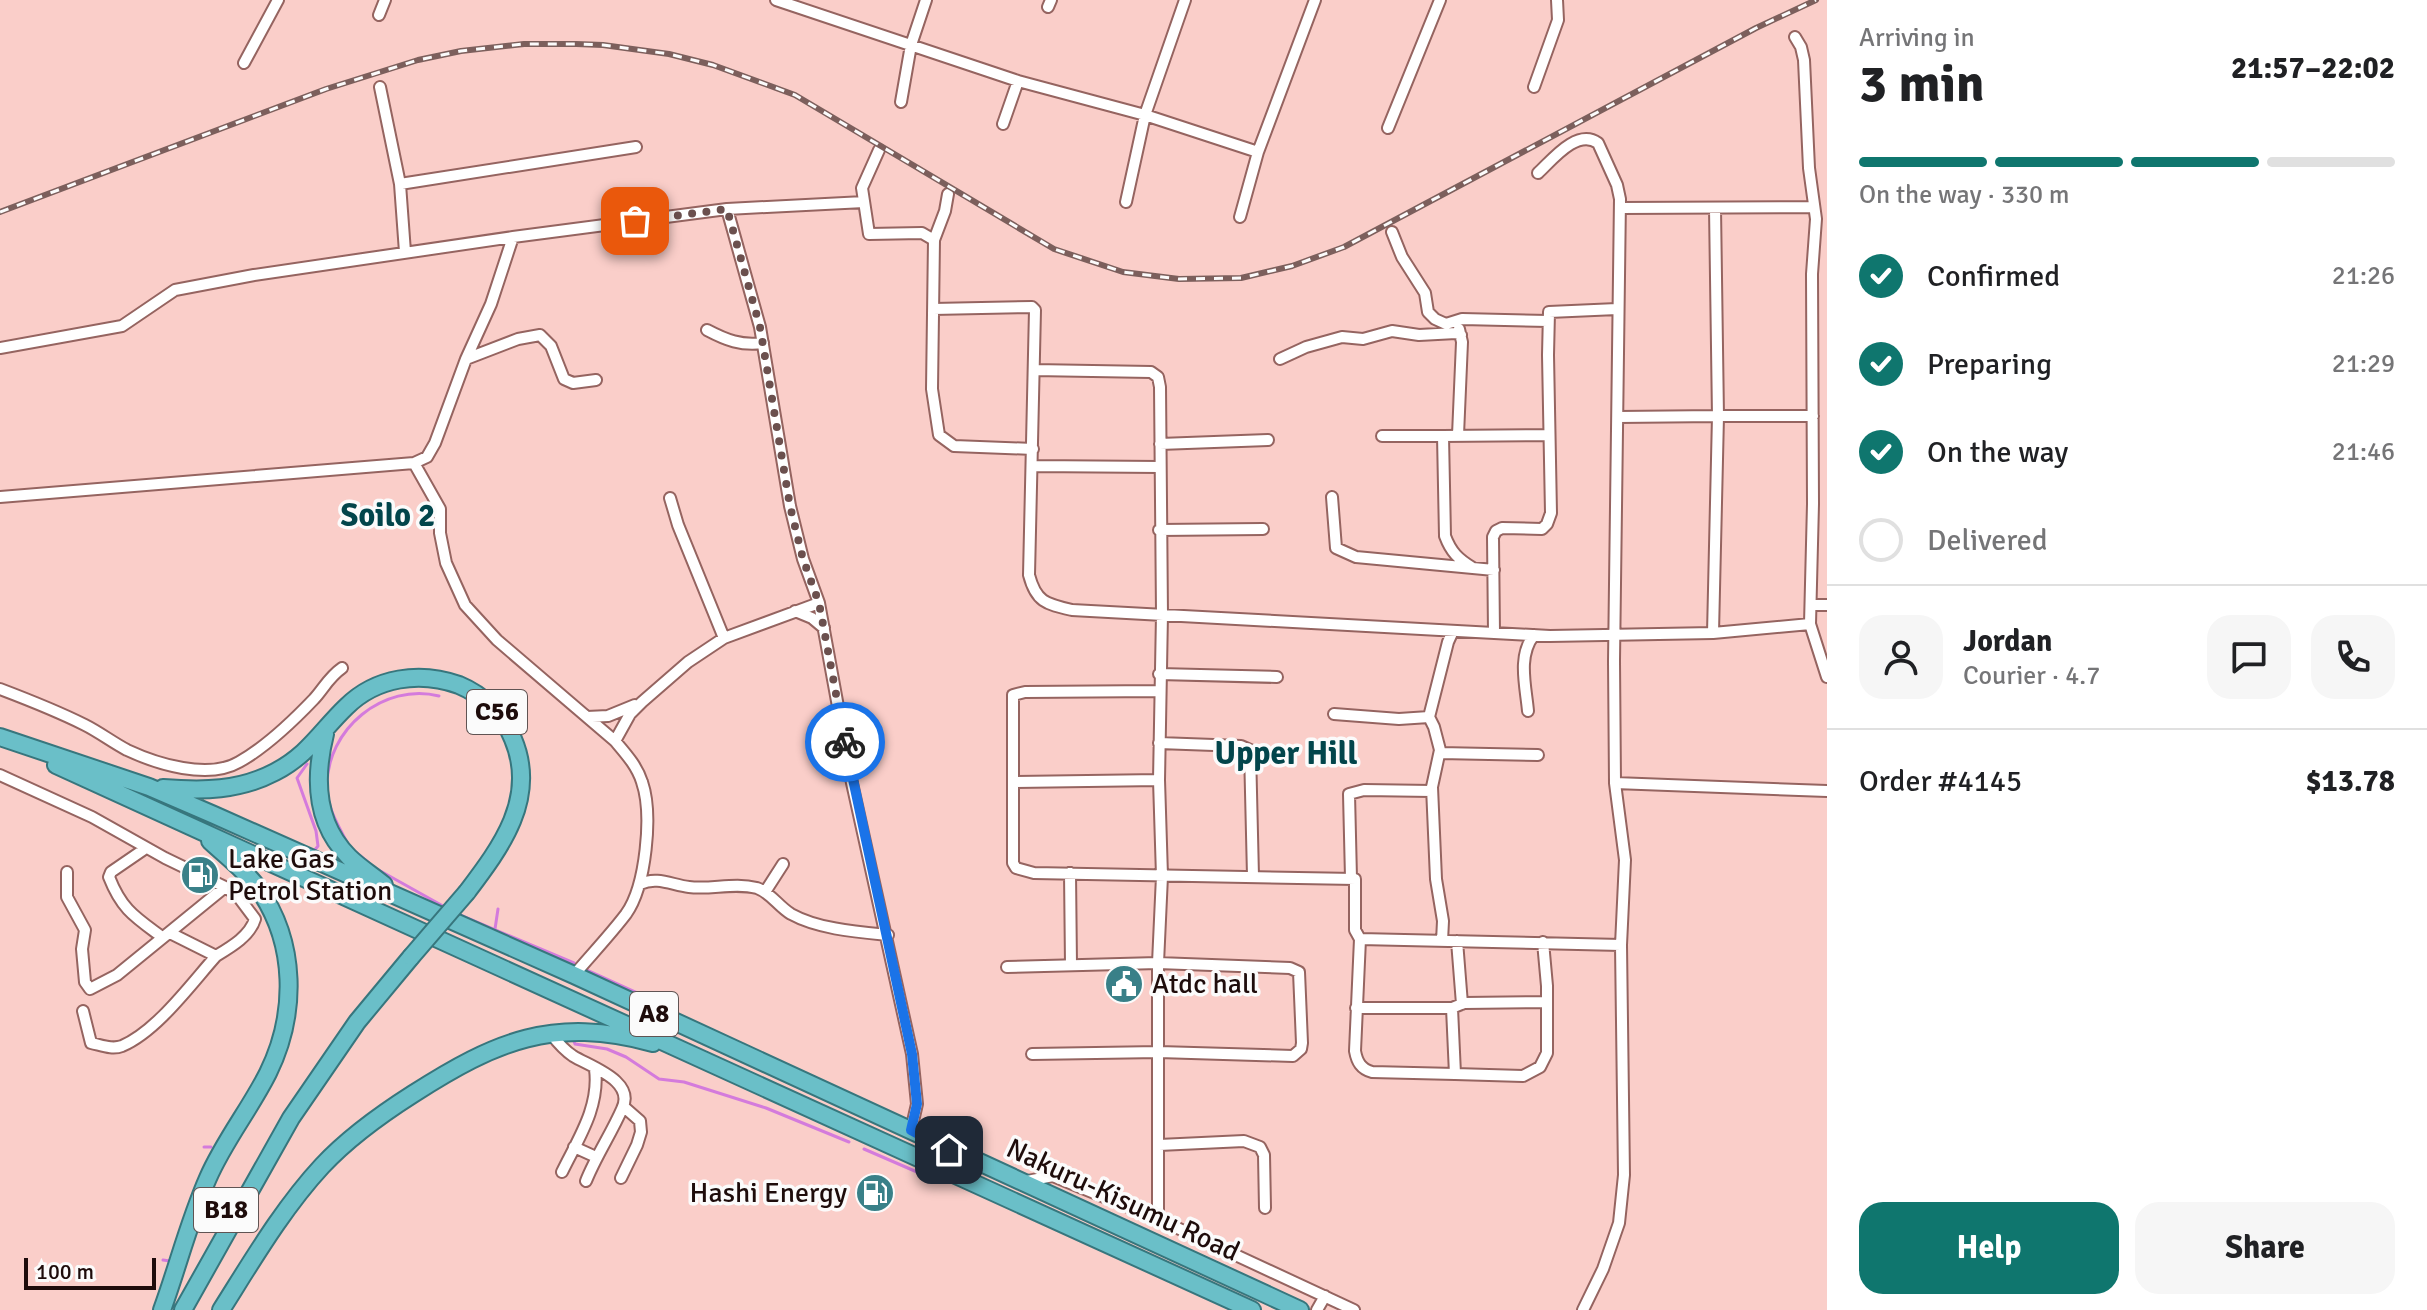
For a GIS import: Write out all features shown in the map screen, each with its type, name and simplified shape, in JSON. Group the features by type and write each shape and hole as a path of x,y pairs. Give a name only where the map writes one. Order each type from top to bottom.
{"highway":[{"name":"C56","path":"325,732 346,706 366,691 400,679 422,678 455,684 480,697 499,714 517,749 521,771 520,800 506,837 467,892"},
{"path":"149,787 219,789 248,783 291,762 325,732"},
{"path":"325,732 318,786 321,812 351,860 396,896"},
{"name":"Nakuru-Kisumu Road","path":"0,738 149,787 574,975 1300,1310"},
{"name":"Nakuru-Kisumu Road","path":"0,738 124,798 195,827 1252,1310"},
{"path":"162,1310 208,1178 277,1053 285,1030 289,990 282,942 264,897 242,870 195,827"},
{"name":"B18","path":"170,1310 223,1213 357,1022 467,892"},
{"path":"221,1310 278,1223 320,1168 365,1127 452,1069 487,1051 551,1034 607,1034 690,1053"},
{"name":"B18","path":"183,1310 291,1118"},
{"path":"195,1310 214,1251"}],"street":[{"path":"244,63 278,0"},
{"path":"379,15 385,0"},
{"path":"776,0 1018,81 1145,115 1258,152"},
{"path":"901,102 911,45 926,0"},
{"path":"1126,202 1145,115 1185,0"},
{"path":"1240,217 1258,152 1315,0"},
{"path":"1388,128 1440,0"},
{"path":"1534,87 1558,20 1557,0"},
{"path":"1795,37 1804,60 1809,168 1816,219 1812,274 1810,624 1827,677"},
{"path":"1003,124 1018,81"},
{"path":"380,87 400,184 405,252"},
{"path":"1538,173 1566,147 1580,139 1592,139 1598,143 1617,185 1620,208 1614,637 1615,783 1625,860 1621,945 1624,1175 1612,1246 1583,1310"},
{"path":"400,184 636,147"},
{"path":"879,150 863,183 869,234 922,233 934,240"},
{"path":"948,194 934,240 932,389 939,435 954,446 1033,449"},
{"path":"0,348 122,326 175,290 405,252 727,209 864,202"},
{"path":"1620,208 1814,207"},
{"path":"1713,633 1718,416 1715,208"},
{"path":"727,209 763,343 790,506 803,559 819,603 852,783 888,935 917,1085 917,1104 911,1130"},
{"path":"1392,232 1402,257 1425,293 1428,312 1442,323 1462,319 1548,321"},
{"path":"0,497 414,463 427,457 491,304 513,237"},
{"path":"933,309 1034,308 1029,575 1036,594 1049,605 1072,610 1614,637 1713,633 1810,624"},
{"path":"1494,633 1493,537 1502,528 1542,529 1549,519 1548,321 1552,311 1617,309"},
{"path":"1454,322 1461,335 1458,435"},
{"path":"707,330 744,345 763,343"},
{"path":"1280,359 1306,347 1342,337 1363,339 1392,331 1419,335 1461,335"},
{"path":"466,359 518,339 540,335 551,346 564,379 573,383 596,380"},
{"path":"1034,370 1151,372 1158,377 1160,387 1162,614 1159,780 1162,876 1158,963 1158,1219"},
{"path":"1618,417 1813,416"},
{"path":"1382,436 1549,435"},
{"path":"1443,436 1445,536 1458,560 1473,568"},
{"path":"1160,444 1268,440"},
{"path":"414,463 440,509 440,533 446,563 465,605 497,640 615,741 638,773 646,799 645,861 640,884 626,913 574,975"},
{"path":"1032,466 1160,467"},
{"path":"1332,497 1336,548 1344,552 1356,557 1494,570"},
{"path":"670,498 683,540 724,638"},
{"path":"1159,530 1263,529"},
{"path":"615,741 630,714 688,662 724,638 819,603"},
{"path":"1811,605 1827,605"},
{"path":"795,611 812,618 824,629"},
{"path":"1442,941 1432,791 1432,777 1440,753 1429,717 1453,631"},
{"path":"1528,711 1524,683 1526,652 1534,635"},
{"path":"0,689 85,725 129,751 168,764 214,769 238,763 254,751 302,712 321,692 325,683 342,668"},
{"path":"1159,674 1277,677"},
{"path":"1159,691 1015,694 1012,698 1013,863 1016,868 1034,873 1351,878 1356,882 1355,930 1360,939 1355,1051 1364,1069 1523,1076 1540,1067 1547,1053 1543,942"},
{"path":"587,717 608,716 642,702"},
{"path":"1334,714 1399,719 1429,717"},
{"path":"1159,743 1241,746 1250,750 1253,876"},
{"path":"1440,753 1538,755"},
{"path":"0,775 92,817 225,887 250,910 255,922 238,942 216,956 153,1024 121,1047 91,1043 83,1011"},
{"path":"1013,782 1159,780"},
{"path":"1615,783 1827,791"},
{"path":"1351,878 1349,794 1364,790 1432,791"},
{"path":"146,848 111,872 109,877 118,897 128,912 166,935 216,956"},
{"path":"765,892 783,864"},
{"path":"67,872 67,897 85,930 82,949 87,988 93,989 117,975 225,887"},
{"path":"1070,873 1071,965"},
{"path":"640,884 655,880 703,888 747,886 765,892 802,919 888,935"},
{"path":"1360,939 1621,945"},
{"path":"1455,1074 1457,941"},
{"path":"1007,967 1158,963 1296,969 1301,980 1301,1049 1293,1056 1159,1052 1032,1054"},
{"path":"1356,1008 1547,1002"},
{"path":"551,1034 562,1048 621,1086 625,1094 624,1107 586,1181"},
{"path":"562,1172 595,1103 595,1069"},
{"path":"621,1178 641,1132 640,1121 624,1107"},
{"path":"1159,1145 1244,1141 1260,1147 1264,1155 1265,1208"},
{"path":"574,1147 596,1157"},
{"path":"1022,1182 1053,1176 1158,1219 1354,1310"},
{"path":"1317,1310 1325,1296"}],"waterway":[{"path":"348,844 334,817 327,787 329,766 336,746 347,729 379,703 398,696 439,696"},
{"path":"307,764 297,778 316,831 318,846 314,851"},
{"path":"353,850 369,863"},
{"path":"375,868 443,906"},
{"path":"495,929 498,909"},
{"path":"460,915 574,963"},
{"path":"587,970 673,1009"},
{"path":"573,1039 575,1044 607,1049 626,1057 659,1079 684,1082 766,1108 849,1142"},
{"path":"204,1147 211,1147"},
{"path":"864,1149 917,1172"},
{"path":"930,1178 938,1182"},
{"path":"163,1260 170,1261"}],"railway":[{"path":"0,212 326,89 418,60 461,51 524,44 603,45 669,54 713,65 795,95 1054,249 1123,272 1179,279 1241,278 1292,266 1344,247 1756,28 1816,0"}],"way so far":[{"path":"635,221 727,209 760,327 790,506 803,559 819,603 845,742"}],"place":[{"name":"Lake Gas Petrol Station","path":"200,875"},
{"name":"Atdc hall","path":"1124,984"},
{"name":"Hashi Energy","path":"875,1193"}],"district":[{"name":"Soilo 2","path":"388,515"},
{"name":"Upper Hill","path":"1286,753"}],"route":[{"path":"845,742 912,1054 917,1104 911,1130 949,1150"}]}
